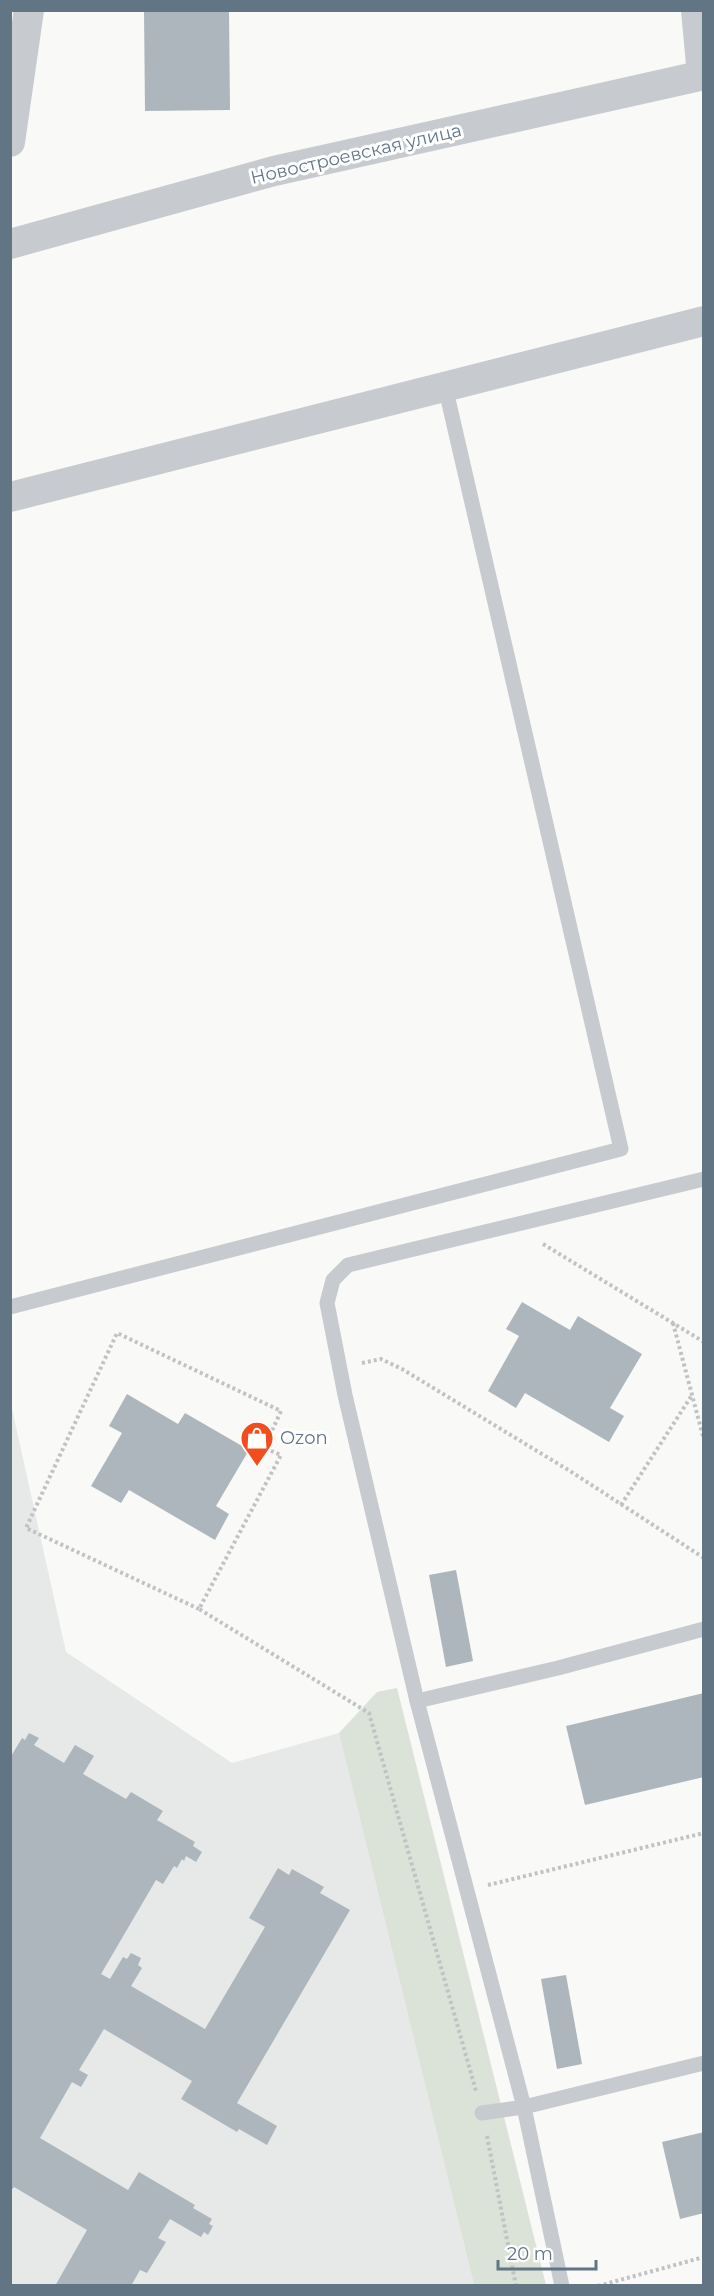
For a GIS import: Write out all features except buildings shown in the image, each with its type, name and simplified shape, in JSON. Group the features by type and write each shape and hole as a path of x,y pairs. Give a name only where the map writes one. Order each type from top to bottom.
{"street":[{"path":"10,142 29,10"},
{"path":"696,10 703,75"},
{"name":"Новостроевская улица","path":"10,244 273,171 703,75"},
{"path":"10,496 704,321"}],"lane":[{"path":"10,1307 621,1149 445,386"},
{"path":"562,2286 524,2107 417,1701 327,1303 333,1280 348,1265 704,1179"},
{"path":"417,1701 558,1668 704,1629"},
{"path":"482,2113 524,2107 704,2063"}],"path":[{"path":"514,1225 704,1342"},
{"path":"672,1323 704,1440"},
{"path":"199,1609 281,1455 264,1448 281,1411 117,1333 26,1528 199,1609 369,1713 482,2113 516,2286"},
{"path":"340,1367 381,1359 402,1369 704,1558"},
{"path":"621,1505 692,1395"},
{"path":"467,1891 704,1833"},
{"path":"598,2286 704,2257"}],"shaded area":[{"path":"10,1400 66,1652 232,1763 339,1733 474,2285 11,2285"},
{"path":"397,1688 546,2285 474,2285 339,1733 377,1692"}],"place":[{"name":"Ozon","path":"257,1467"}]}
